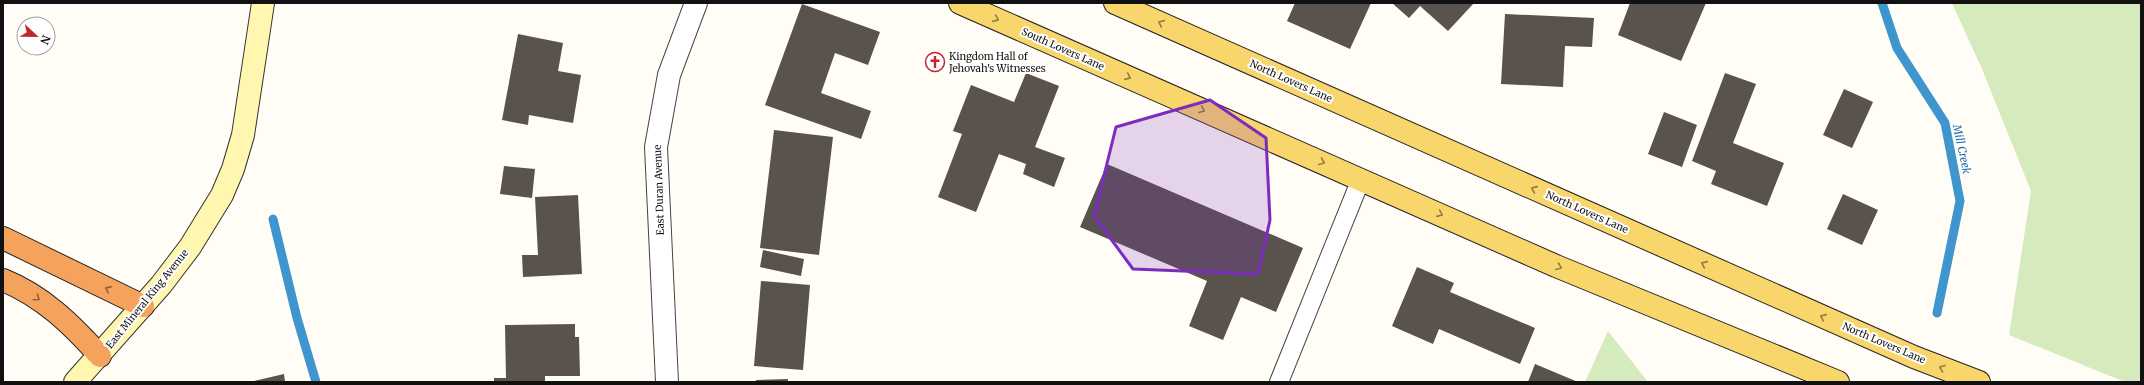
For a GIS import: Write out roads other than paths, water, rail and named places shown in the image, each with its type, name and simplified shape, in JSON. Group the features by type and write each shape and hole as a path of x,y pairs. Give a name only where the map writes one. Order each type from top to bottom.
{"highway":[{"path":"3,238 143,306"},
{"path":"3,280 28,292 54,310 77,330 100,356"}],"main road":[{"name":"South Lovers Lane","path":"960,3 1361,179"},
{"name":"North Lovers Lane","path":"1115,3 1914,357 1979,382"},
{"path":"1361,179 1556,266 1829,380"}],"street":[{"name":"East Mineral King Avenue","path":"75,382 100,356 143,306 190,247 218,203 234,169 245,123 262,3"},
{"name":"East Duran Avenue","path":"667,382 656,147 669,75 696,3"}],"lane":[{"path":"1279,382 1361,179"}],"waterway":[{"name":"Mill Creek","path":"1882,3 1897,48 1945,123 1960,201 1937,313"},
{"path":"273,219 297,318 316,382"}],"place":[{"name":"Kingdom Hall of Jehovah's Witnesses","path":"935,62"}]}
